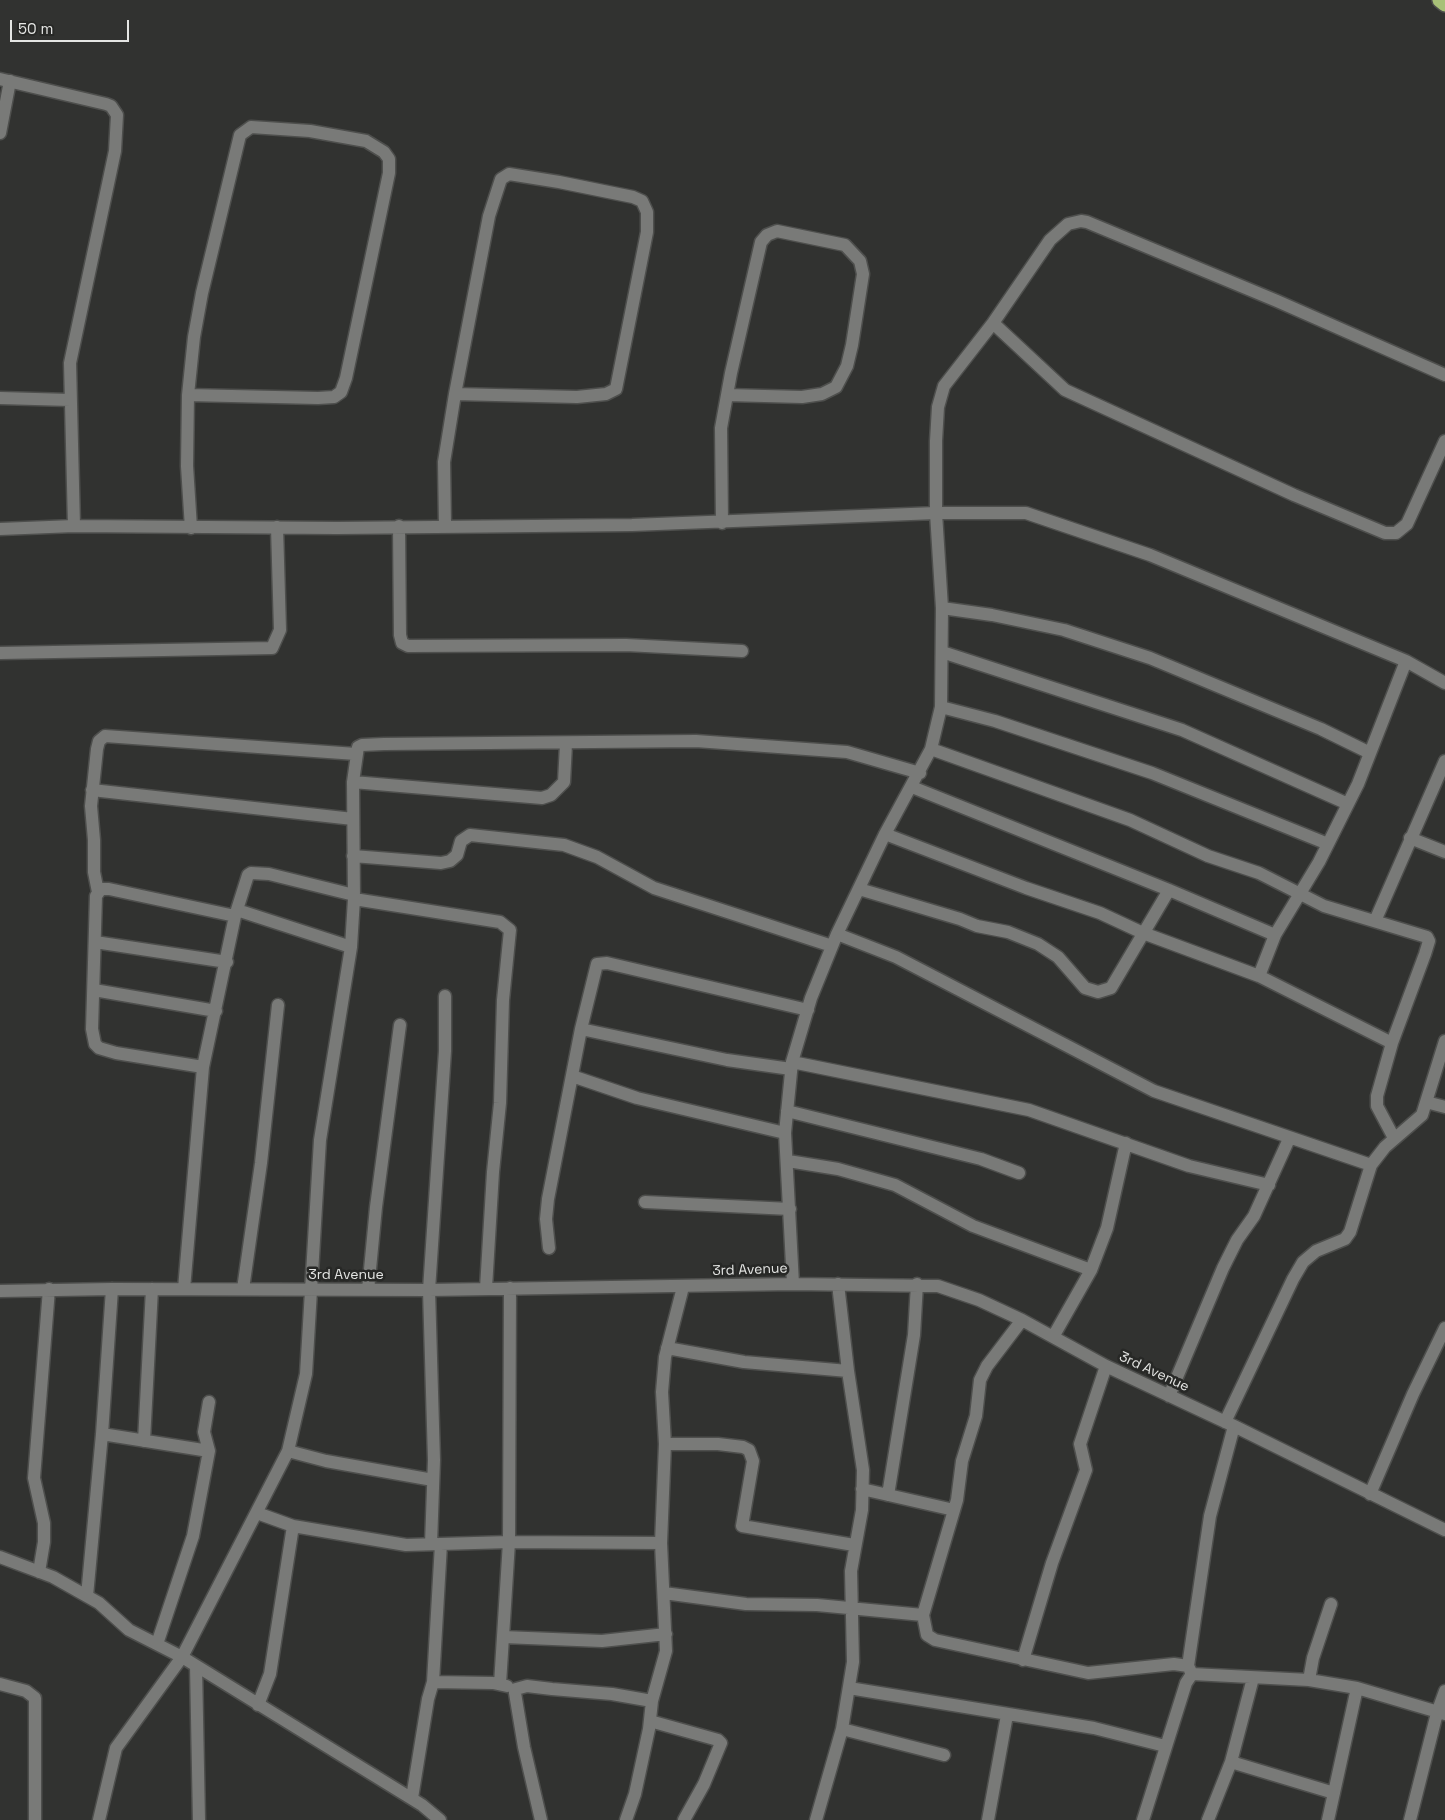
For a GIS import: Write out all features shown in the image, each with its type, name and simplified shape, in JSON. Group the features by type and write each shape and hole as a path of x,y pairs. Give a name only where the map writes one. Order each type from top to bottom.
{"highway":[{"path":"1440,0 1445,4"}],"street":[{"path":"0,133 5,80 106,104 111,106 117,115 115,151 70,363 74,526"},
{"path":"188,395 318,398 334,397 341,392 346,378 389,173 389,159 384,152 366,141 310,131 251,127 240,135 202,293 194,337 188,395 186,466 191,528"},
{"path":"445,526 444,462 455,394 489,216 497,185 504,175 509,174 633,197 642,201 647,212 647,232 616,389 606,394 577,397 455,394"},
{"path":"793,1284 788,1161 785,1133 792,1066 808,1010 835,940 886,834 920,773 931,749 941,707 942,608 936,513 936,441 941,396 944,386 993,323 1050,240 1068,224 1087,222 1277,301 1445,375"},
{"path":"722,523 721,428 726,395 763,239 777,231 846,245 860,261 863,274 847,366 836,387 822,394 802,397 726,395"},
{"path":"993,323 1065,390 1294,495 1385,533 1396,533 1407,524 1445,441"},
{"path":"0,398 70,400"},
{"path":"0,529 74,526 191,528 722,523 936,513 1026,513 1150,556 1406,660 1445,683"},
{"path":"399,526 400,635 402,643 408,646 626,645 742,651"},
{"path":"0,652 272,648 280,630 277,527"},
{"path":"942,608 1064,630 1150,658 1288,715 1370,753"},
{"path":"942,652 1182,730 1348,804"},
{"path":"1260,976 1276,935 1328,844 1348,804 1406,660"},
{"path":"941,707 995,720 1152,773 1328,844"},
{"path":"203,1068 99,1048 95,1044 92,1029 98,892 94,872 91,806 99,741 111,734 356,754"},
{"path":"99,1820 116,1748 182,1657 288,1451 306,1374 320,1140 351,947 354,897 354,782 356,754 362,745 696,741 846,752 920,773"},
{"path":"354,782 542,798 551,795 564,782 566,744"},
{"path":"931,749 1130,820 1208,856 1260,873 1324,906 1422,935 1429,940 1392,1043 1377,1096 1377,1106 1394,1138"},
{"path":"1375,921 1445,761"},
{"path":"912,787 1276,935"},
{"path":"92,790 353,820"},
{"path":"886,834 1026,888 1100,913 1143,933 1260,976 1392,1043"},
{"path":"353,856 441,863 450,861 457,854 461,841 470,835 564,845 597,856 654,888 896,957 1154,1091 1370,1166"},
{"path":"1410,838 1445,852"},
{"path":"184,1289 203,1068 236,913 244,884 251,873 269,874 354,897 500,922 510,930 503,1000 500,1103 493,1172 486,1288"},
{"path":"98,892 101,889 129,892 236,913 351,947"},
{"path":"859,889 960,919 977,926 1008,932 1038,944 1058,957 1085,988 1098,992 1111,988 1169,890"},
{"path":"95,942 227,962"},
{"path":"550,1248 546,1219 548,1199 580,1029 594,971 599,963 808,1010"},
{"path":"94,990 216,1011"},
{"path":"412,1798 428,1699 433,1682 436,1544 429,1290 446,1052 445,996"},
{"path":"243,1289 261,1163 278,1005"},
{"path":"368,1290 376,1207 400,1025"},
{"path":"580,1029 727,1060 792,1066 1028,1110 1189,1166 1269,1185"},
{"path":"1144,1820 1165,1746 1190,1670 1210,1516 1229,1424 1292,1280 1303,1262 1316,1251 1345,1239 1350,1232 1370,1166 1394,1138 1422,1116 1445,1041"},
{"path":"572,1076 636,1098 785,1133"},
{"path":"1426,1102 1445,1107"},
{"path":"788,1111 981,1159 1019,1173"},
{"path":"1169,1396 1237,1240 1254,1216 1289,1139"},
{"path":"1053,1337 1091,1270 1107,1228 1126,1143"},
{"path":"788,1161 838,1169 895,1185 973,1226 1091,1270"},
{"path":"645,1202 790,1209"},
{"name":"3rd Avenue","path":"0,1290 112,1288 429,1290 793,1284 917,1284 938,1286 979,1300 1022,1320 1106,1366 1445,1530"},
{"path":"816,1820 823,1790 842,1729 853,1662 852,1571 854,1545 862,1510 862,1470 838,1284"},
{"path":"888,1494 914,1335 917,1284"},
{"path":"626,1820 635,1794 650,1721 652,1701 662,1667 666,1634 661,1542 665,1444 662,1392 667,1348 683,1287"},
{"path":"86,1596 102,1434 112,1288"},
{"path":"500,1684 509,1542 510,1288"},
{"path":"39,1572 44,1542 44,1523 34,1478 49,1289"},
{"path":"144,1440 152,1289"},
{"path":"1022,1320 987,1366 980,1380 976,1416 962,1461 961,1484 923,1615 927,1635 935,1640 1088,1673 1174,1664 1190,1670 1253,1678 1309,1680 1357,1688 1441,1714"},
{"path":"1370,1494 1413,1394 1445,1328"},
{"path":"667,1348 744,1362 848,1372"},
{"path":"1023,1660 1052,1563 1086,1470 1080,1444 1106,1366"},
{"path":"157,1644 193,1536 209,1451 204,1432 209,1402"},
{"path":"102,1434 209,1451"},
{"path":"665,1444 718,1444 747,1448 753,1462 742,1526 854,1545"},
{"path":"288,1451 326,1461 433,1480"},
{"path":"862,1489 954,1510"},
{"path":"257,1513 293,1526 406,1545 509,1542 661,1542"},
{"path":"258,1705 270,1674 293,1526"},
{"path":"0,1557 39,1572 99,1603 130,1630 182,1657 412,1798 440,1820"},
{"path":"664,1593 746,1604 817,1605 852,1610 923,1615"},
{"path":"1309,1680 1313,1658 1331,1604"},
{"path":"503,1637 602,1641 666,1634"},
{"path":"196,1666 199,1820"},
{"path":"1208,1820 1231,1762 1253,1678"},
{"path":"433,1682 500,1684 516,1689 527,1686 652,1701"},
{"path":"0,1684 26,1692 35,1698 35,1820"},
{"path":"849,1688 1094,1728 1165,1746"},
{"path":"1328,1820 1357,1688"},
{"path":"516,1689 515,1693 524,1747 541,1820"},
{"path":"1410,1820 1441,1714 1445,1691"},
{"path":"988,1820 1007,1715"},
{"path":"650,1721 718,1740 722,1743 704,1784 684,1820"},
{"path":"842,1729 944,1756"},
{"path":"1231,1762 1334,1793"}]}
